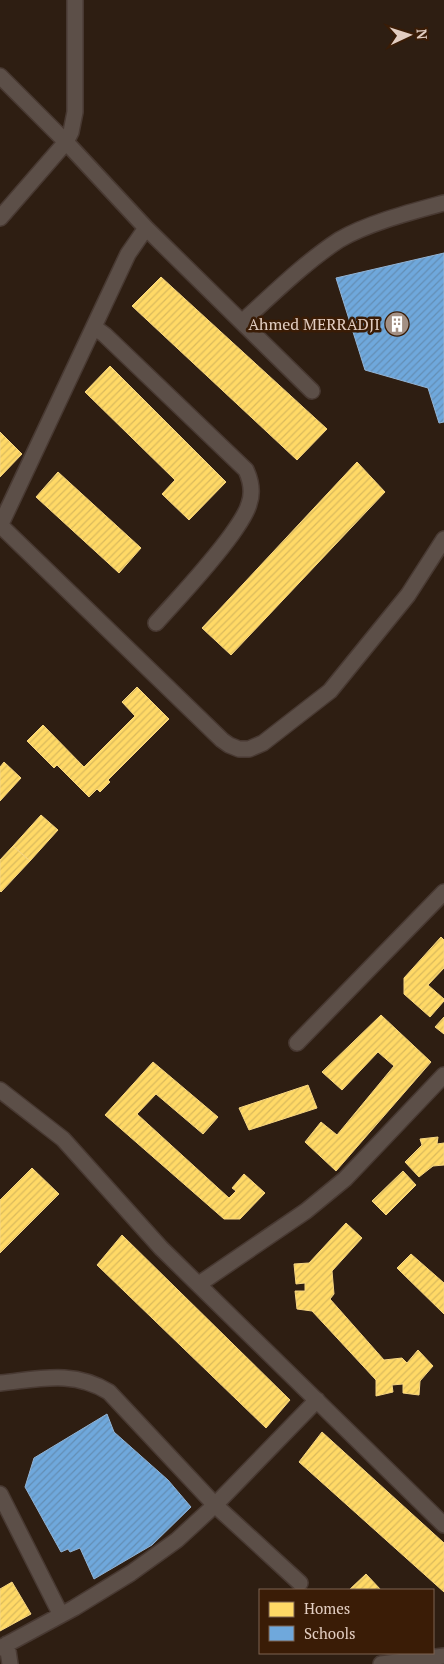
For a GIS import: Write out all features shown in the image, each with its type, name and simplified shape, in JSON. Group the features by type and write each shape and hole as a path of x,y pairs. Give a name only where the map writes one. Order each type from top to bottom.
{"street":[{"path":"3,211 66,142 71,132 75,112 75,0"},
{"path":"0,76 66,142 146,228 312,391"},
{"path":"242,322 304,266 340,240 373,225 444,203"},
{"path":"146,228 128,254 0,526 222,740 239,749 249,749 263,743 330,691 408,595 444,539"},
{"path":"94,327 105,335 246,470 251,479 250,504 240,522 191,586 156,623"},
{"path":"298,1043 444,892"},
{"path":"198,1284 306,1211 345,1179 444,1074"},
{"path":"0,1090 63,1139 161,1248 444,1525"},
{"path":"0,1383 49,1378 72,1378 94,1383 109,1392 215,1505 300,1583"},
{"path":"10,1664 4,1646 61,1615 131,1573 177,1540 215,1505 317,1400"},
{"path":"0,1494 61,1615"},
{"path":"380,1664 444,1656"}],"building: Homes":[{"path":"161,277 327,429 297,460 132,306"},
{"path":"110,366 226,482 189,520 162,494 175,480 85,392"},
{"path":"0,432 22,454 0,477"},
{"path":"357,462 385,492 231,655 202,628"},
{"path":"58,472 141,548 119,573 36,497"},
{"path":"137,687 169,719 108,780 110,782 100,792 97,789 89,797 57,765 54,768 27,741 43,725 84,767 135,716 122,702"},
{"path":"4,762 21,778 0,801 0,767"},
{"path":"41,815 58,830 30,861 13,846"},
{"path":"13,846 30,861 1,892 0,860"},
{"path":"441,937 444,940 444,968 428,985 444,1001 430,1017 404,994 404,978"},
{"path":"381,1015 431,1062 336,1171 305,1142 321,1122 337,1135 394,1066 378,1052 342,1090 322,1072"},
{"path":"444,1017 444,1034 435,1027"},
{"path":"153,1062 218,1117 203,1134 156,1094 137,1114 229,1198 236,1191 232,1188 244,1174 265,1193 240,1219 224,1219 105,1115"},
{"path":"308,1085 317,1108 249,1130 239,1108"},
{"path":"438,1137 437,1144 444,1143 444,1165 433,1166 419,1177 405,1162 422,1145 420,1139"},
{"path":"32,1168 59,1194 0,1253 0,1200"},
{"path":"403,1171 416,1185 386,1215 372,1201"},
{"path":"346,1223 362,1238 332,1271 334,1294 330,1299 384,1360 402,1358 407,1363 418,1350 433,1366 420,1381 419,1395 403,1393 403,1384 392,1385 393,1392 376,1396 376,1380 312,1311 297,1309 295,1291 305,1291 305,1283 296,1284 294,1264 309,1263"},
{"path":"122,1235 290,1400 266,1428 97,1265"},
{"path":"411,1254 444,1283 444,1314 397,1268"},
{"path":"322,1432 444,1543 444,1592 299,1462"},
{"path":"366,1574 380,1589 350,1589"},
{"path":"12,1582 31,1614 0,1631 0,1589"}],"building: Schools":[{"name":"Ahmed MERRADJI","path":"444,253 444,422 439,423 428,388 365,370 336,278"},
{"path":"107,1414 114,1432 168,1480 191,1507 152,1545 94,1579 80,1548 70,1552 68,1549 61,1552 25,1487 34,1458"}],"place":[{"name":"Ahmed MERRADJI","path":"397,324"}]}
